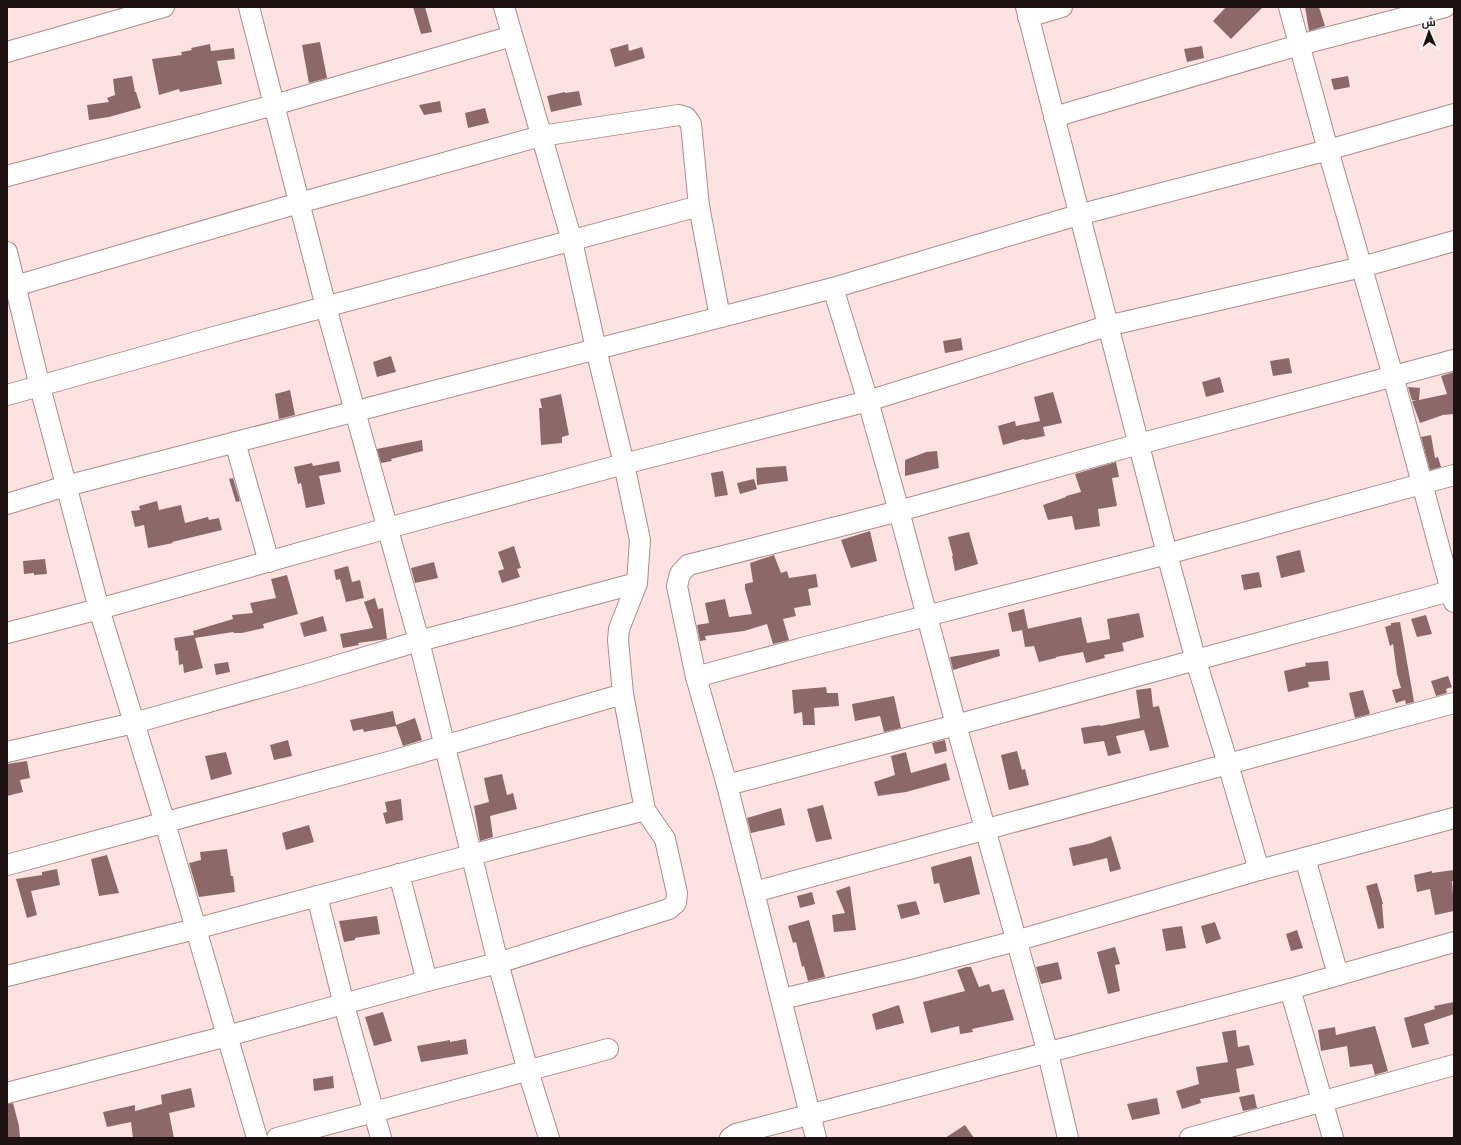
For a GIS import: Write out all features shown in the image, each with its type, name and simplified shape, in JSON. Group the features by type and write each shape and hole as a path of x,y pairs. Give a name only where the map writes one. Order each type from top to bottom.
{"street":[{"path":"7,52 164,7"},
{"path":"248,7 326,307 420,641 498,963 528,1071 549,1138"},
{"path":"7,1093 227,1036 498,963 670,909 676,903 677,893 665,839 645,810 623,694 618,635 637,583 640,540 624,464 596,350 572,241 504,7"},
{"path":"1062,7 1027,12 1078,215 1167,554 1196,660 1259,870"},
{"path":"727,785 1196,660 1453,594 1289,7"},
{"path":"1054,117 1299,45 1445,7"},
{"path":"7,176 274,105 512,36"},
{"path":"7,504 66,486 833,288 1078,215 1328,150 1454,114"},
{"path":"15,286 299,203 542,136 679,115 686,118 691,124 700,206 720,317"},
{"path":"7,395 700,206"},
{"path":"7,633 624,464 868,401 1107,326 1362,267 1454,241"},
{"path":"7,252 40,387 99,609 165,823 257,1138"},
{"path":"833,288 900,511 956,725 1048,1053 1068,1138"},
{"path":"816,1138 727,785 696,677 677,586 680,574 688,564 900,511 1139,444 1454,360"},
{"path":"235,442 269,562"},
{"path":"696,677 806,646 1167,554 1454,475"},
{"path":"7,752 134,723 312,674 420,641 637,583"},
{"path":"7,865 446,746 623,694"},
{"path":"754,892 1454,703"},
{"path":"7,976 195,929 645,810"},
{"path":"782,999 909,969 1016,941 1259,870 1454,818"},
{"path":"1305,858 1338,975"},
{"path":"399,874 427,981"},
{"path":"317,896 344,1005 381,1138"},
{"path":"730,1138 736,1134 811,1114 1290,989 1454,942"},
{"path":"1290,989 1333,1138"},
{"path":"277,1138 608,1049"},
{"path":"1190,1138 1454,1065"}],"building":[{"path":"413,7 425,7 432,32 421,34"},
{"path":"1226,7 1263,7 1231,39 1213,21"},
{"path":"1305,7 1319,7 1325,26 1309,31"},
{"path":"320,42 327,78 309,83 302,45"},
{"path":"210,44 211,51 234,48 235,59 217,61 222,84 180,92 179,89 159,95 152,59 182,55 181,52 192,50 191,48"},
{"path":"628,44 629,51 642,47 645,58 615,67 610,49"},
{"path":"1202,46 1204,58 1187,62 1184,49"},
{"path":"132,76 135,92 141,108 109,117 89,120 87,105 109,102 107,98 115,95 113,79"},
{"path":"1348,76 1350,87 1334,90 1331,79"},
{"path":"579,91 582,105 551,112 547,96"},
{"path":"440,101 442,112 424,115 419,105"},
{"path":"485,108 489,123 468,128 465,113"},
{"path":"961,338 963,350 945,353 943,341"},
{"path":"391,356 396,372 377,377 373,362"},
{"path":"1289,358 1292,373 1273,376 1270,361"},
{"path":"1454,372 1454,414 1443,415 1420,423 1412,401 1417,400 1412,400 1408,387 1420,388 1419,400 1447,394 1441,376"},
{"path":"1220,377 1224,392 1206,397 1202,382"},
{"path":"290,390 295,415 279,419 275,394"},
{"path":"1053,392 1062,423 1043,427 1045,436 1024,439 1003,445 998,426 1015,421 1016,426 1040,421 1034,397"},
{"path":"561,394 569,435 562,437 562,443 541,445 539,408 542,408 540,399"},
{"path":"1431,435 1435,458 1438,457 1441,467 1430,470 1421,437"},
{"path":"422,440 423,451 381,463 377,449"},
{"path":"937,451 939,468 905,476 905,460 926,452"},
{"path":"339,461 341,472 319,476 325,504 306,508 301,483 298,484 294,467 312,463 313,466"},
{"path":"1116,462 1119,477 1112,478 1117,506 1098,509 1100,526 1075,530 1072,516 1048,520 1043,505 1081,492 1075,474"},
{"path":"786,466 788,481 757,485 756,468"},
{"path":"723,471 728,495 715,497 711,473"},
{"path":"233,478 240,501 236,502 229,479"},
{"path":"754,479 757,489 740,494 737,483"},
{"path":"157,501 159,510 181,505 185,523 208,517 209,520 219,518 222,530 148,548 144,525 135,527 131,511 140,510 139,506"},
{"path":"870,531 877,561 851,568 841,540"},
{"path":"969,532 978,564 955,571 948,537"},
{"path":"514,546 521,568 517,569 520,577 502,583 498,571 504,569 498,552"},
{"path":"1300,550 1305,572 1281,578 1276,556"},
{"path":"774,555 781,573 787,571 789,578 816,574 818,587 808,589 811,605 794,608 796,616 783,619 789,640 773,644 767,624 744,631 705,636 706,640 700,641 697,625 709,623 705,603 725,599 729,617 752,614 745,589 745,584 753,582 750,563"},
{"path":"45,559 47,574 24,574 23,561"},
{"path":"434,562 438,578 415,583 411,568"},
{"path":"348,566 352,582 360,580 364,598 346,602 340,579 336,580 334,570"},
{"path":"1259,572 1262,587 1244,590 1241,575"},
{"path":"287,575 298,614 263,624 264,628 242,633 233,632 195,638 203,668 184,673 183,664 179,665 178,650 176,651 174,638 194,635 193,631 233,619 232,615 253,613 250,603 276,598 271,579"},
{"path":"375,598 378,609 383,608 387,639 358,643 359,645 343,648 340,634 373,628 364,602"},
{"path":"1024,609 1028,629 1012,632 1008,613"},
{"path":"1139,613 1144,637 1122,643 1124,651 1104,655 1105,658 1086,663 1083,652 1039,662 1034,646 1025,647 1022,630 1081,617 1087,643 1110,639 1107,619"},
{"path":"1426,615 1432,634 1417,637 1411,619"},
{"path":"323,616 327,631 304,637 300,623"},
{"path":"1400,622 1414,702 1406,704 1405,700 1396,703 1392,690 1401,688 1397,674 1393,644 1390,646 1385,627 1391,625 1391,623"},
{"path":"999,649 1000,656 953,670 950,657"},
{"path":"1328,661 1330,680 1308,682 1309,687 1288,692 1284,671 1306,666 1305,663"},
{"path":"228,662 230,672 216,675 214,664"},
{"path":"1448,676 1452,687 1446,689 1447,693 1436,696 1431,681"},
{"path":"826,687 827,693 838,693 839,706 814,708 815,725 803,725 802,712 794,714 792,690"},
{"path":"1151,688 1153,707 1159,706 1169,747 1150,751 1144,730 1116,736 1121,753 1108,756 1104,741 1084,744 1081,728 1100,726 1140,718 1136,690"},
{"path":"1363,690 1370,714 1355,718 1349,693"},
{"path":"894,696 901,728 884,732 880,716 855,721 852,704"},
{"path":"393,711 396,725 415,718 422,740 403,746 396,726 364,732 363,729 353,731 350,720"},
{"path":"288,740 292,756 274,760 270,745"},
{"path":"945,740 947,751 935,754 932,743"},
{"path":"1017,751 1022,770 1025,769 1029,785 1009,790 1001,755"},
{"path":"226,752 232,774 211,780 205,756"},
{"path":"906,752 911,773 946,763 950,780 906,792 878,796 874,782 895,775 891,756"},
{"path":"27,761 30,778 20,780 23,792 7,796 7,764"},
{"path":"502,774 507,795 513,793 517,809 490,816 493,837 480,841 474,806 489,802 484,778"},
{"path":"401,799 403,820 386,824 383,813 387,812 385,802"},
{"path":"823,805 832,839 816,842 807,809"},
{"path":"781,808 785,825 751,833 747,818"},
{"path":"309,825 314,842 286,850 282,833"},
{"path":"1111,836 1121,869 1110,872 1107,858 1073,866 1069,848 1092,843"},
{"path":"227,849 235,892 199,897 189,863 201,860 200,852"},
{"path":"107,855 119,893 99,896 91,859"},
{"path":"971,856 980,894 944,903 939,883 934,884 931,867"},
{"path":"57,869 60,885 31,891 37,915 27,918 16,879 42,875 42,872"},
{"path":"1454,870 1454,881 1452,881 1454,911 1435,915 1430,889 1417,892 1414,875 1432,871 1432,873"},
{"path":"1377,883 1383,904 1384,928 1378,929 1366,886"},
{"path":"850,886 856,930 834,932 832,915 845,913 836,891"},
{"path":"812,892 815,904 800,908 797,896"},
{"path":"916,901 920,914 901,919 897,905"},
{"path":"377,916 380,934 355,938 355,940 344,942 339,921"},
{"path":"809,920 825,977 808,981 804,966 802,967 796,942 793,943 788,926"},
{"path":"1215,922 1221,939 1206,944 1201,926"},
{"path":"1182,926 1186,948 1166,951 1162,929"},
{"path":"1297,930 1303,948 1291,951 1286,934"},
{"path":"1115,947 1120,964 1115,965 1120,991 1108,994 1097,952"},
{"path":"1058,962 1062,979 1041,984 1036,967"},
{"path":"971,967 979,987 989,984 992,992 1004,989 1014,1020 972,1029 973,1032 960,1034 959,1026 931,1033 923,1002 965,991 957,970"},
{"path":"1454,1002 1454,1014 1424,1024 1429,1044 1412,1048 1404,1018 1435,1009 1434,1006"},
{"path":"899,1005 904,1023 876,1030 872,1014"},
{"path":"383,1012 392,1041 374,1046 365,1017"},
{"path":"1375,1026 1388,1071 1375,1075 1372,1064 1350,1067 1347,1046 1321,1051 1318,1030 1335,1027 1336,1035"},
{"path":"1236,1030 1238,1047 1249,1045 1254,1065 1236,1069 1240,1092 1200,1099 1201,1103 1182,1109 1176,1091 1199,1084 1196,1067 1228,1062 1222,1032"},
{"path":"466,1039 468,1054 421,1062 417,1046 450,1040 450,1042"},
{"path":"333,1076 334,1088 314,1091 313,1079"},
{"path":"191,1088 195,1107 169,1113 174,1138 133,1138 131,1122 107,1127 103,1112 135,1105 135,1111 162,1104 161,1095"},
{"path":"1254,1094 1257,1108 1243,1111 1239,1097"},
{"path":"1157,1098 1160,1114 1132,1120 1127,1104"},
{"path":"13,1103 19,1126 20,1138 7,1138 7,1104"},
{"path":"965,1125 974,1138 945,1138"}]}
